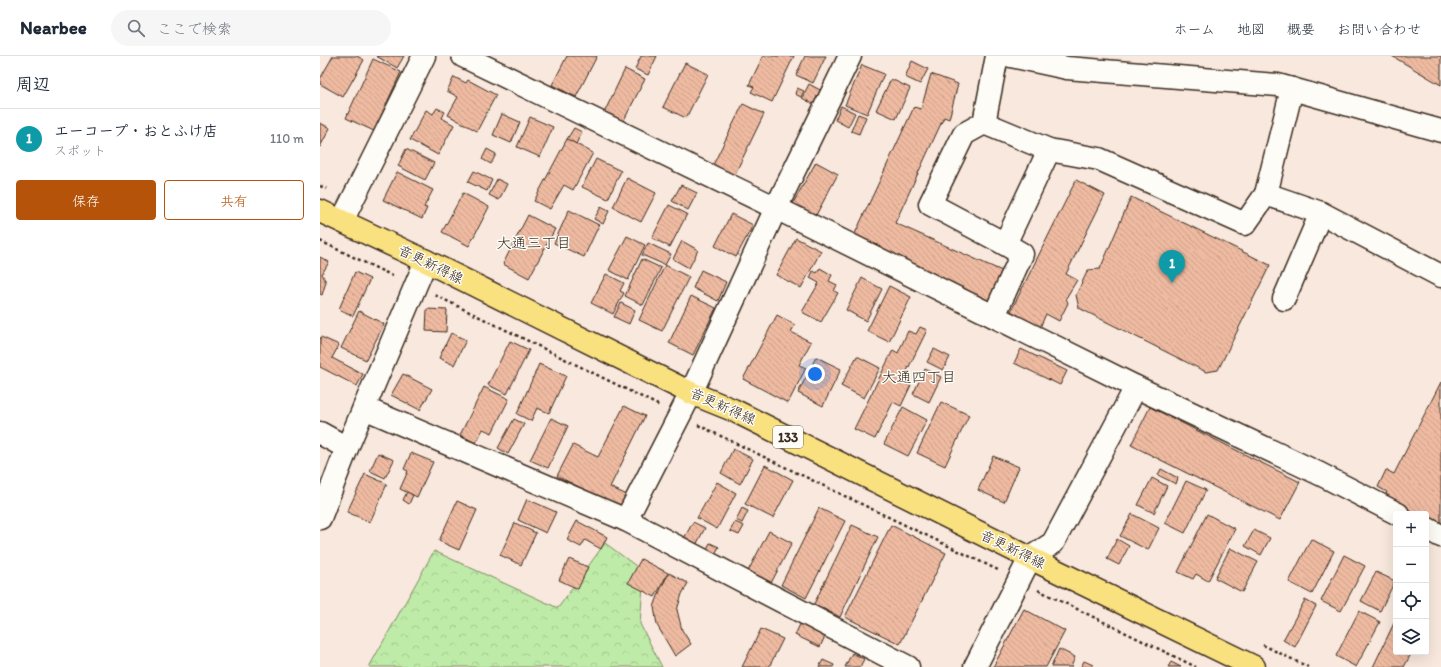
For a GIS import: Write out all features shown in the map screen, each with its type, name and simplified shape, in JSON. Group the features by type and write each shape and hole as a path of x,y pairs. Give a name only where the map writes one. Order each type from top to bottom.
{"main road":[{"name":"音更新得線","path":"320,211 426,261 691,393 741,413 1030,558 1254,667"}],"street":[{"path":"342,221 424,56"},
{"path":"463,56 776,208 1136,387 1313,471 1393,511"},
{"path":"626,520 691,393 776,208 850,56"},
{"path":"994,316 1022,254 930,204 964,134 984,123 998,56"},
{"path":"1011,56 1067,68 1278,85 1441,131"},
{"path":"984,123 1049,150 1099,159 1245,224 1266,194 1292,89"},
{"path":"1005,244 1049,150"},
{"path":"1266,194 1321,213 1441,276"},
{"path":"1284,299 1321,213"},
{"path":"320,518 347,448 426,261"},
{"path":"975,667 1030,558 1053,543 1136,387"},
{"path":"364,408 626,520 908,667"},
{"path":"320,433 347,448"},
{"path":"1429,530 1441,536"}],"path":[{"path":"320,241 439,297 1196,667"}],"green space":[{"path":"605,543 644,572 640,624 662,667 369,667 434,551 558,608"}],"building":[{"path":"333,56 357,56 364,60 343,97 320,84 320,79"},
{"path":"376,56 404,56 397,68"},
{"path":"567,56 597,56 576,97 552,85"},
{"path":"641,56 657,56 648,75 635,69"},
{"path":"763,56 794,56 772,102 751,92 754,87 749,85"},
{"path":"805,56 826,56 813,83 796,75"},
{"path":"1392,56 1441,56 1441,85"},
{"path":"373,59 401,72 374,131 346,118"},
{"path":"912,61 928,69 920,84 905,77"},
{"path":"685,63 708,74 686,118 663,107"},
{"path":"862,65 884,74 867,114 845,105"},
{"path":"625,69 645,79 623,122 604,113"},
{"path":"931,74 958,84 949,119 944,117 895,223 1002,271 987,303 852,240 914,107 921,109"},
{"path":"454,77 466,83 468,80 496,95 477,131 448,115 458,97 447,91"},
{"path":"891,79 910,88 896,119 876,110"},
{"path":"809,84 822,91 815,105 802,98"},
{"path":"797,88 804,91 801,97 795,94"},
{"path":"743,104 764,114 734,176 713,165"},
{"path":"841,106 855,113 848,127 835,120"},
{"path":"437,108 445,112 442,118 454,125 438,155 410,140 426,110 433,114"},
{"path":"502,114 520,122 511,143 493,135"},
{"path":"858,114 866,117 859,134 851,131"},
{"path":"530,117 553,127 540,157 517,147"},
{"path":"320,123 330,128 320,147"},
{"path":"574,128 582,132 576,144 567,139"},
{"path":"567,139 593,153 573,190 564,185 550,209 534,201"},
{"path":"406,149 434,163 425,180 398,166"},
{"path":"487,149 496,154 491,164 482,159"},
{"path":"596,159 621,171 608,199 582,187"},
{"path":"816,162 838,174 815,217 792,205"},
{"path":"474,171 492,180 487,191 468,182"},
{"path":"397,172 433,190 424,207 427,208 422,219 383,200"},
{"path":"627,178 656,193 641,222 613,207"},
{"path":"497,179 507,184 499,200 489,195"},
{"path":"1076,180 1105,195 1066,274 1077,280 1066,298 1068,303 1059,321 1046,314 1038,332 1008,317"},
{"path":"681,185 697,193 688,210 672,201"},
{"path":"463,193 489,207 469,246 442,232"},
{"path":"1131,197 1270,265 1218,370 1206,372 1079,308 1076,295 1088,270 1100,269"},
{"path":"669,205 687,214 670,247 652,238"},
{"path":"601,207 609,211 603,224 594,219"},
{"path":"569,210 599,225 584,257 554,243"},
{"path":"731,214 753,225 736,257 715,246"},
{"path":"528,215 555,229 529,278 503,264"},
{"path":"627,236 645,245 628,280 609,270"},
{"path":"796,238 821,251 801,288 776,275"},
{"path":"682,241 698,250 689,268 673,259"},
{"path":"648,243 671,254 665,265 642,255"},
{"path":"320,257 329,262 322,274 326,282 322,295 320,294"},
{"path":"642,259 661,268 643,305 625,296"},
{"path":"665,265 689,277 662,331 639,320"},
{"path":"820,268 832,275 829,281 837,285 834,291 838,293 821,322 802,312 819,283 810,278 813,271 817,273"},
{"path":"701,270 726,282 718,301 693,288"},
{"path":"355,272 370,279 353,316 339,309"},
{"path":"606,274 624,283 620,291 624,293 613,314 591,303"},
{"path":"862,278 882,289 866,321 846,310"},
{"path":"889,286 911,297 889,342 867,331"},
{"path":"691,296 716,308 693,355 669,343"},
{"path":"621,303 635,310 629,324 614,317"},
{"path":"427,309 447,310 446,332 426,331"},
{"path":"359,311 384,324 366,360 341,348"},
{"path":"777,315 795,325 791,332 811,342 799,365 806,368 788,403 743,379"},
{"path":"920,327 927,330 902,381 911,385 901,406 893,402 875,439 854,429 893,350 898,353 908,331 916,334"},
{"path":"451,333 466,340 454,365 439,358"},
{"path":"321,337 339,345 332,358 363,374 357,386 320,367"},
{"path":"510,341 529,350 507,394 488,385"},
{"path":"934,349 950,357 943,370 927,362"},
{"path":"1021,349 1067,371 1060,385 1014,363"},
{"path":"857,356 880,368 864,398 841,386"},
{"path":"816,357 841,369 823,406 798,393"},
{"path":"539,364 566,376 549,413 537,408 531,421 517,414"},
{"path":"925,369 941,377 929,402 913,394"},
{"path":"403,374 432,389 420,410 391,395"},
{"path":"1441,382 1441,527 1429,521 1429,511 1409,511 1384,498 1387,492 1378,487 1386,470 1394,474"},
{"path":"484,387 509,399 492,433 483,429 476,443 460,435"},
{"path":"941,402 969,415 945,466 917,453"},
{"path":"624,406 645,416 610,487 627,495 618,514 605,500 557,476 573,445 598,457"},
{"path":"903,407 927,420 908,456 884,444"},
{"path":"1150,407 1300,482 1280,520 1131,445"},
{"path":"551,418 568,426 548,468 530,460"},
{"path":"514,419 524,424 508,454 498,448"},
{"path":"733,449 753,459 740,484 721,473"},
{"path":"378,453 394,460 385,478 370,471"},
{"path":"411,453 433,462 417,497 400,489 408,471 404,469"},
{"path":"993,456 1019,467 1004,502 978,490"},
{"path":"765,465 793,480 773,518 745,504"},
{"path":"1161,469 1178,478 1176,484 1158,475"},
{"path":"365,474 387,484 370,522 347,512"},
{"path":"1152,478 1167,486 1154,513 1138,505"},
{"path":"1186,481 1206,490 1185,533 1165,523"},
{"path":"717,482 736,493 717,529 697,518"},
{"path":"407,492 413,495 409,504 403,500"},
{"path":"527,499 556,512 546,533 518,520"},
{"path":"457,501 477,510 459,550 439,541"},
{"path":"742,508 748,511 742,523 736,520"},
{"path":"819,508 845,521 806,598 781,585"},
{"path":"1132,514 1159,528 1148,550 1120,536"},
{"path":"1207,514 1235,529 1208,581 1196,574 1193,579 1178,572"},
{"path":"577,521 607,537 601,549 585,540 581,547 567,540"},
{"path":"693,522 705,528 694,549 682,542"},
{"path":"735,522 744,526 739,535 730,531"},
{"path":"515,523 536,533 521,565 500,555"},
{"path":"852,525 878,537 840,617 814,604"},
{"path":"891,525 946,553 900,644 845,617"},
{"path":"1254,530 1270,538 1261,555 1245,546"},
{"path":"769,531 792,543 770,585 747,573"},
{"path":"1117,539 1129,546 1119,565 1107,559"},
{"path":"1311,539 1334,551 1312,594 1289,582"},
{"path":"710,543 719,547 713,557 705,552"},
{"path":"1230,548 1258,562 1242,592 1215,578"},
{"path":"1344,555 1365,566 1341,611 1321,601"},
{"path":"569,559 588,567 578,589 559,580"},
{"path":"641,559 668,573 655,597 628,583"},
{"path":"1376,572 1393,580 1393,585 1380,611 1361,601"},
{"path":"669,573 688,583 682,594 677,610 682,630 691,644 675,656 657,625 654,607 661,588"},
{"path":"1305,600 1316,606 1295,647 1283,640"},
{"path":"1024,609 1065,631 1046,667 993,667"},
{"path":"1359,611 1380,622 1356,667 1336,656"},
{"path":"802,620 827,632 820,647 795,635"},
{"path":"1393,625 1393,655 1410,655 1404,667 1373,667"},
{"path":"761,629 783,639 769,667 742,667"},
{"path":"1059,649 1075,657 1071,667 1051,667"},
{"path":"852,653 864,659 860,667 845,667"},
{"path":"823,660 834,665 833,667 819,667"},
{"path":"1084,661 1093,665 1092,667 1081,667"},
{"path":"1171,662 1181,667 1168,667"}],"place":[{"name":"エーコープ・おとふけ店","path":"1172,283"}],"district":[{"name":"大通三丁目","path":"534,243"},
{"name":"大通四丁目","path":"919,377"}]}
